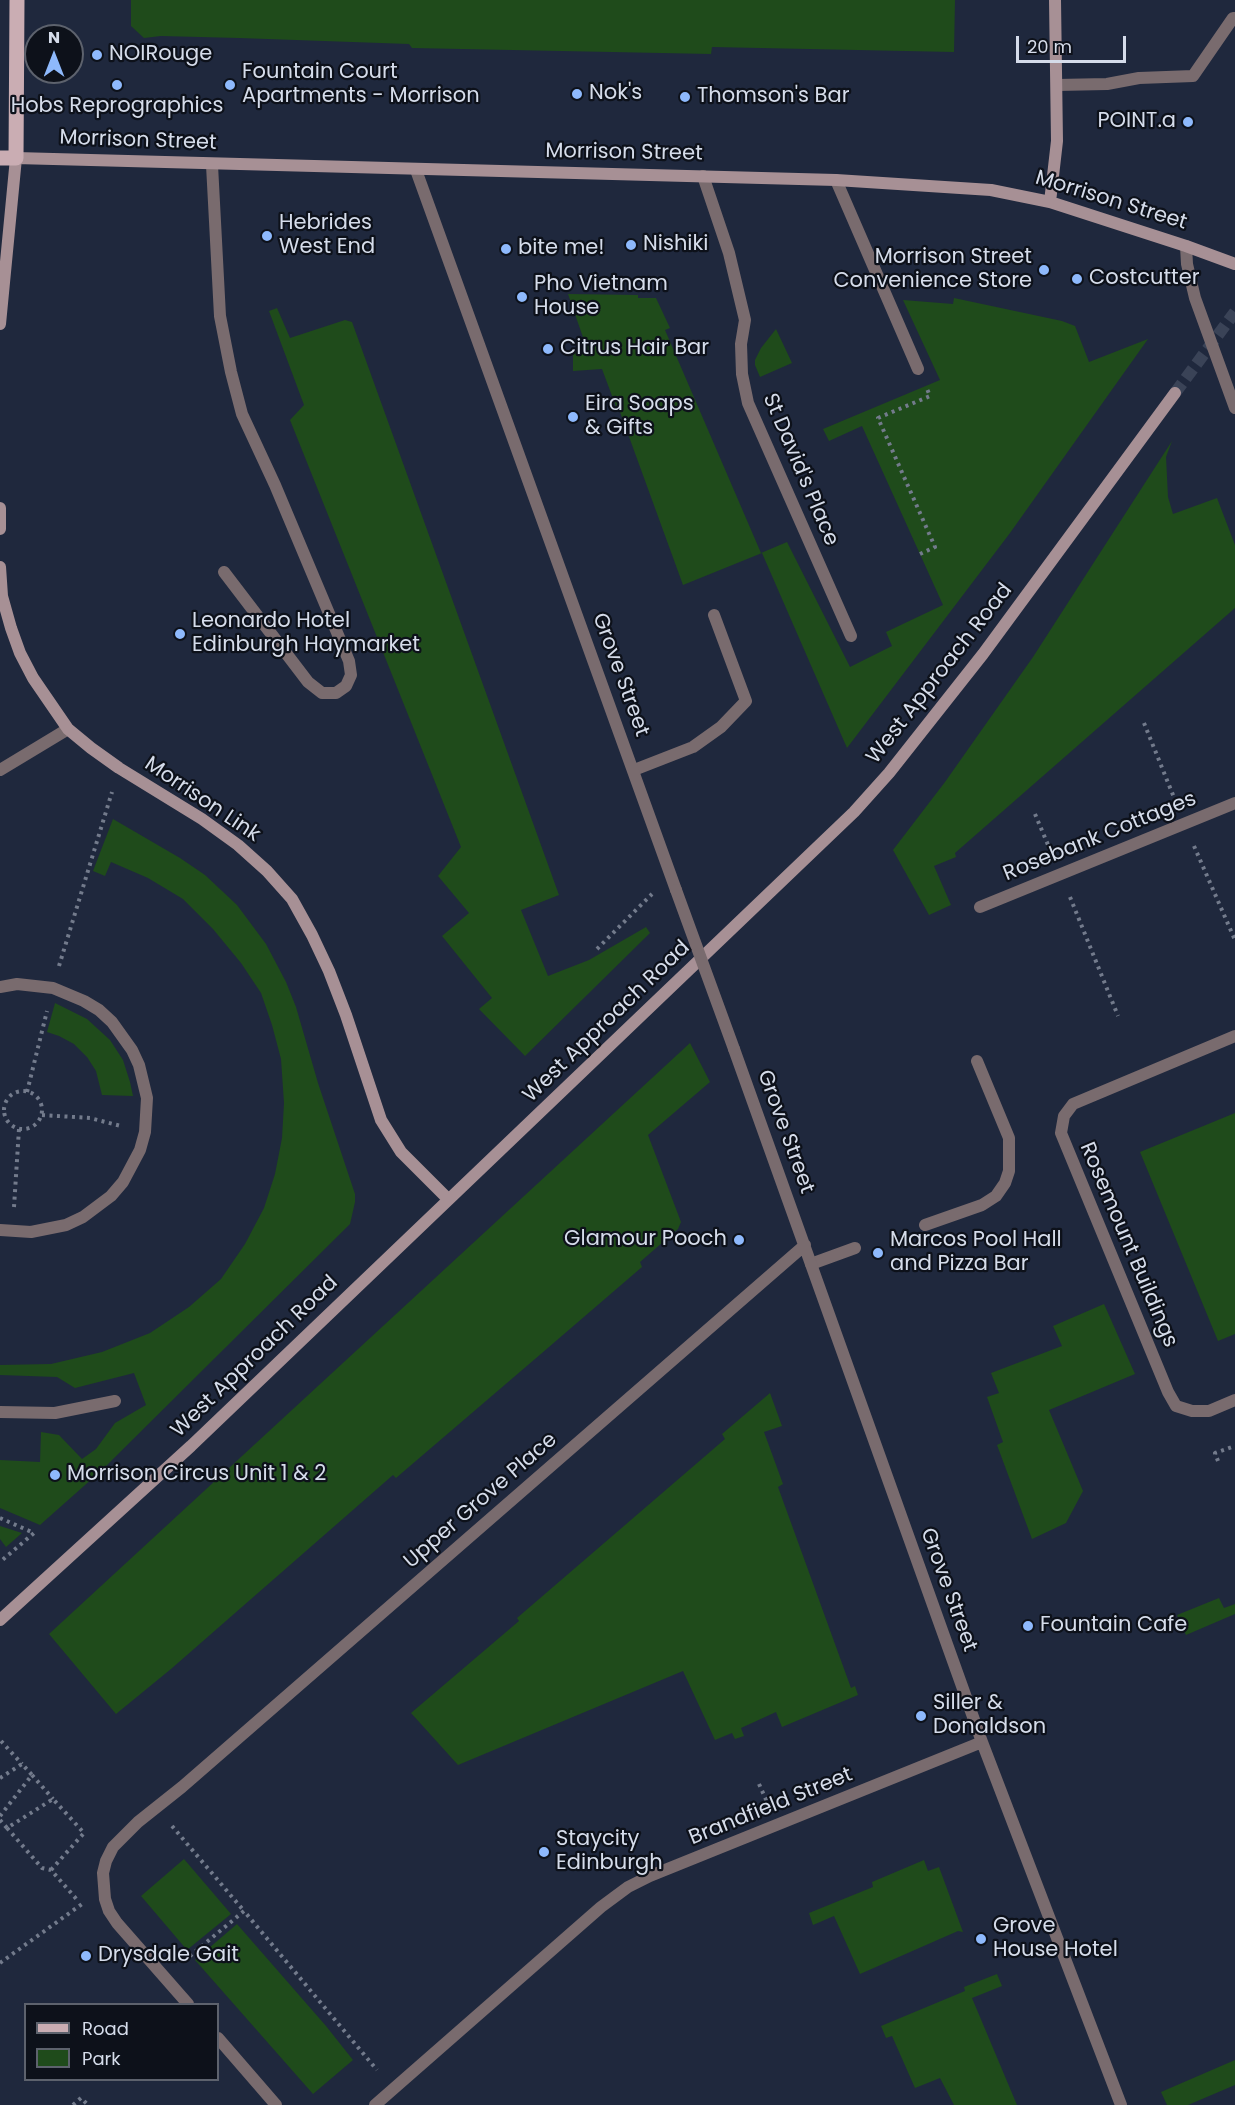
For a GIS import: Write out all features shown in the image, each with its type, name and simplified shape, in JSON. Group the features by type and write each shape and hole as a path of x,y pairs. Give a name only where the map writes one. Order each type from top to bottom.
{"main road":[{"path":"16,159 17,0"},
{"name":"Morrison Street","path":"0,158 16,159"}],"street":[{"path":"1050,202 1056,151 1055,0"},
{"path":"1056,85 1107,84 1139,78 1193,76 1235,18"},
{"name":"Morrison Street","path":"16,159 836,180 991,190 1050,202 1235,264"},
{"path":"0,324 16,159"},
{"path":"212,165 220,316 231,372 242,414 275,485 349,661 351,675 346,686 336,693 322,693 308,682 224,572"},
{"name":"Grove Street","path":"416,170 812,1264 982,1742 1121,2105"},
{"name":"St David's Place","path":"703,176 729,253 745,320 741,344 742,374 748,403 851,636"},
{"path":"836,180 918,369"},
{"path":"1186,246 1187,264 1196,298 1235,408"},
{"name":"West Approach Road","path":"0,1620 191,1446 854,812 889,773 983,654 1175,393"},
{"path":"0,508 0,529"},
{"name":"Morrison Link","path":"0,567 2,596 20,653 33,678 68,729 119,768 221,832 281,885 301,914 329,971 384,1126 402,1152 448,1199"},
{"path":"634,770 693,747 721,727 746,701 714,615"},
{"path":"0,770 68,729"},
{"name":"Rosebank Cottages","path":"980,907 1235,803"},
{"path":"0,987 17,984 53,988 84,1001 112,1022 123,1035 139,1065 147,1098 145,1132 133,1166 117,1189 98,1207 66,1225 40,1231 0,1230"},
{"name":"Rosemount Buildings","path":"1235,1036 1073,1104 1064,1116 1061,1133 1168,1392 1176,1406 1192,1412 1209,1411 1235,1400"},
{"path":"925,1225 982,1205 996,1196 1009,1171 1009,1138 977,1061"},
{"name":"Upper Grove Place","path":"105,1899 103,1873 113,1847 805,1245"},
{"path":"812,1264 855,1248"},
{"path":"0,1412 55,1413 115,1401"},
{"name":"Brandfield Street","path":"375,2105 612,1898 650,1876 982,1742"},
{"path":"105,1899 117,1923 187,2003"},
{"path":"219,2039 276,2105"}],"path":[{"path":"918,369 930,396 878,418 935,547 920,554"},
{"path":"56,976 119,768"},
{"path":"1035,814 1118,1016"},
{"path":"597,949 671,875"},
{"path":"27,1092 50,1000"},
{"path":"21,1091 27,1092 38,1098 42,1115 36,1125 19,1129 5,1118 2,1106 10,1096 21,1091"},
{"path":"42,1115 90,1118 145,1132"},
{"path":"13,1232 19,1129"},
{"path":"1218,1461 1215,1454 1235,1446"},
{"path":"0,1518 34,1533 0,1562"},
{"path":"0,1741 22,1764 32,1775 53,1799 84,1833 51,1870 42,1868 0,1818 32,1775"},
{"path":"0,1778 22,1764"},
{"path":"7,1827 53,1799"},
{"path":"156,1808 393,2089"},
{"path":"0,1963 81,1904 105,1899"},
{"path":"165,1977 244,1911"},
{"path":"73,2105 81,2098 88,2105"}],"green space":[{"path":"131,0 955,0 954,52 712,47 711,54 412,48 409,44 239,38 161,36 144,38 131,26"},
{"path":"568,294 638,295 638,298 656,298 670,328 665,330 761,553 787,542 850,667 892,646 886,632 943,605 862,426 829,441 823,429 940,380 903,300 953,304 954,298 1062,321 1075,326 1089,362 1148,339 1010,533 847,748 762,553 683,585 602,369 573,371 573,351 586,346"},
{"path":"277,308 290,338 345,320 352,322 559,895 521,910 548,976 589,960 646,927 650,933 525,1056 479,1009 492,998 442,936 469,913 438,876 461,847 290,420 304,405 269,311"},
{"path":"776,329 792,363 760,377 755,360"},
{"path":"1172,441 1166,457 1168,497 1173,514 1217,498 1235,545 1235,608 955,853 956,857 934,866 951,905 929,915 893,850 945,782 1033,657"},
{"path":"113,819 205,875 237,905 266,944 296,1007 318,1083 355,1194 355,1202 350,1224 102,1470 40,1525 0,1508 0,1460 40,1462 41,1432 59,1435 82,1459 96,1449 115,1423 146,1405 134,1373 75,1388 57,1377 0,1375 0,1365 51,1364 102,1352 150,1333 189,1307 221,1279 245,1244 264,1208 275,1174 282,1138 284,1103 281,1059 261,993 241,963 213,929 183,899 148,878 111,862 105,876 93,871"},
{"path":"55,1003 87,1019 110,1040 123,1060 133,1096 102,1095 96,1071 87,1057 74,1044 47,1032"},
{"path":"690,1043 710,1082 648,1135 681,1222 678,1229 640,1262 642,1267 396,1478 393,1475 171,1669 116,1714 49,1634"},
{"path":"1235,1113 1235,1334 1218,1341 1140,1152"},
{"path":"1104,1304 1135,1374 1049,1410 1083,1491 1066,1523 1032,1539 997,1445 1003,1442 987,1397 999,1393 991,1373 1062,1346 1053,1326"},
{"path":"770,1393 782,1426 764,1432 783,1484 778,1487 851,1688 855,1686 858,1695 782,1727 776,1712 741,1728 744,1736 735,1739 732,1733 715,1740 683,1671 458,1765 411,1713 519,1621 517,1618 725,1439 722,1434"},
{"path":"0,1526 22,1533 6,1547 0,1539"},
{"path":"1219,1598 1224,1608 1235,1604 1235,1614 1186,1635 1177,1615"},
{"path":"184,1859 231,1914 187,1950 141,1896"},
{"path":"924,1860 928,1871 939,1867 963,1932 958,1931 860,1974 834,1916 813,1925 809,1913 873,1887 872,1882"},
{"path":"237,1924 353,2060 313,2094 195,1960"},
{"path":"997,1974 1002,1986 972,1998 1017,2105 954,2105 940,2078 915,2088 892,2036 886,2038 881,2026 965,1991 964,1987"},
{"path":"1235,2060 1235,2085 1188,2105 1167,2105 1161,2092"}],"tunnel":[{"path":"1175,393 1235,312"}],"place":[{"name":"NOIRouge","path":"97,55"},
{"name":"Hobs Reprographics","path":"117,85"},
{"name":"Fountain Court Apartments - Morrison","path":"230,85"},
{"name":"Nok's","path":"577,94"},
{"name":"Thomson's Bar","path":"685,97"},
{"name":"POINT.a","path":"1188,122"},
{"name":"Hebrides West End","path":"267,236"},
{"name":"Nishiki","path":"631,245"},
{"name":"bite me!","path":"506,249"},
{"name":"Morrison Street Convenience Store","path":"1044,270"},
{"name":"Costcutter","path":"1077,279"},
{"name":"Pho Vietnam House","path":"522,297"},
{"name":"Citrus Hair Bar","path":"548,349"},
{"name":"Eira Soaps & Gifts","path":"573,417"},
{"name":"Leonardo Hotel Edinburgh Haymarket","path":"180,634"},
{"name":"Glamour Pooch","path":"739,1240"},
{"name":"Marcos Pool Hall and Pizza Bar","path":"878,1253"},
{"name":"Morrison Circus Unit 1 & 2","path":"55,1475"},
{"name":"Fountain Cafe","path":"1028,1626"},
{"name":"Siller & Donaldson","path":"921,1716"},
{"name":"Staycity Edinburgh","path":"544,1852"},
{"name":"Grove House Hotel","path":"981,1939"},
{"name":"Drysdale Gait","path":"86,1956"}]}
